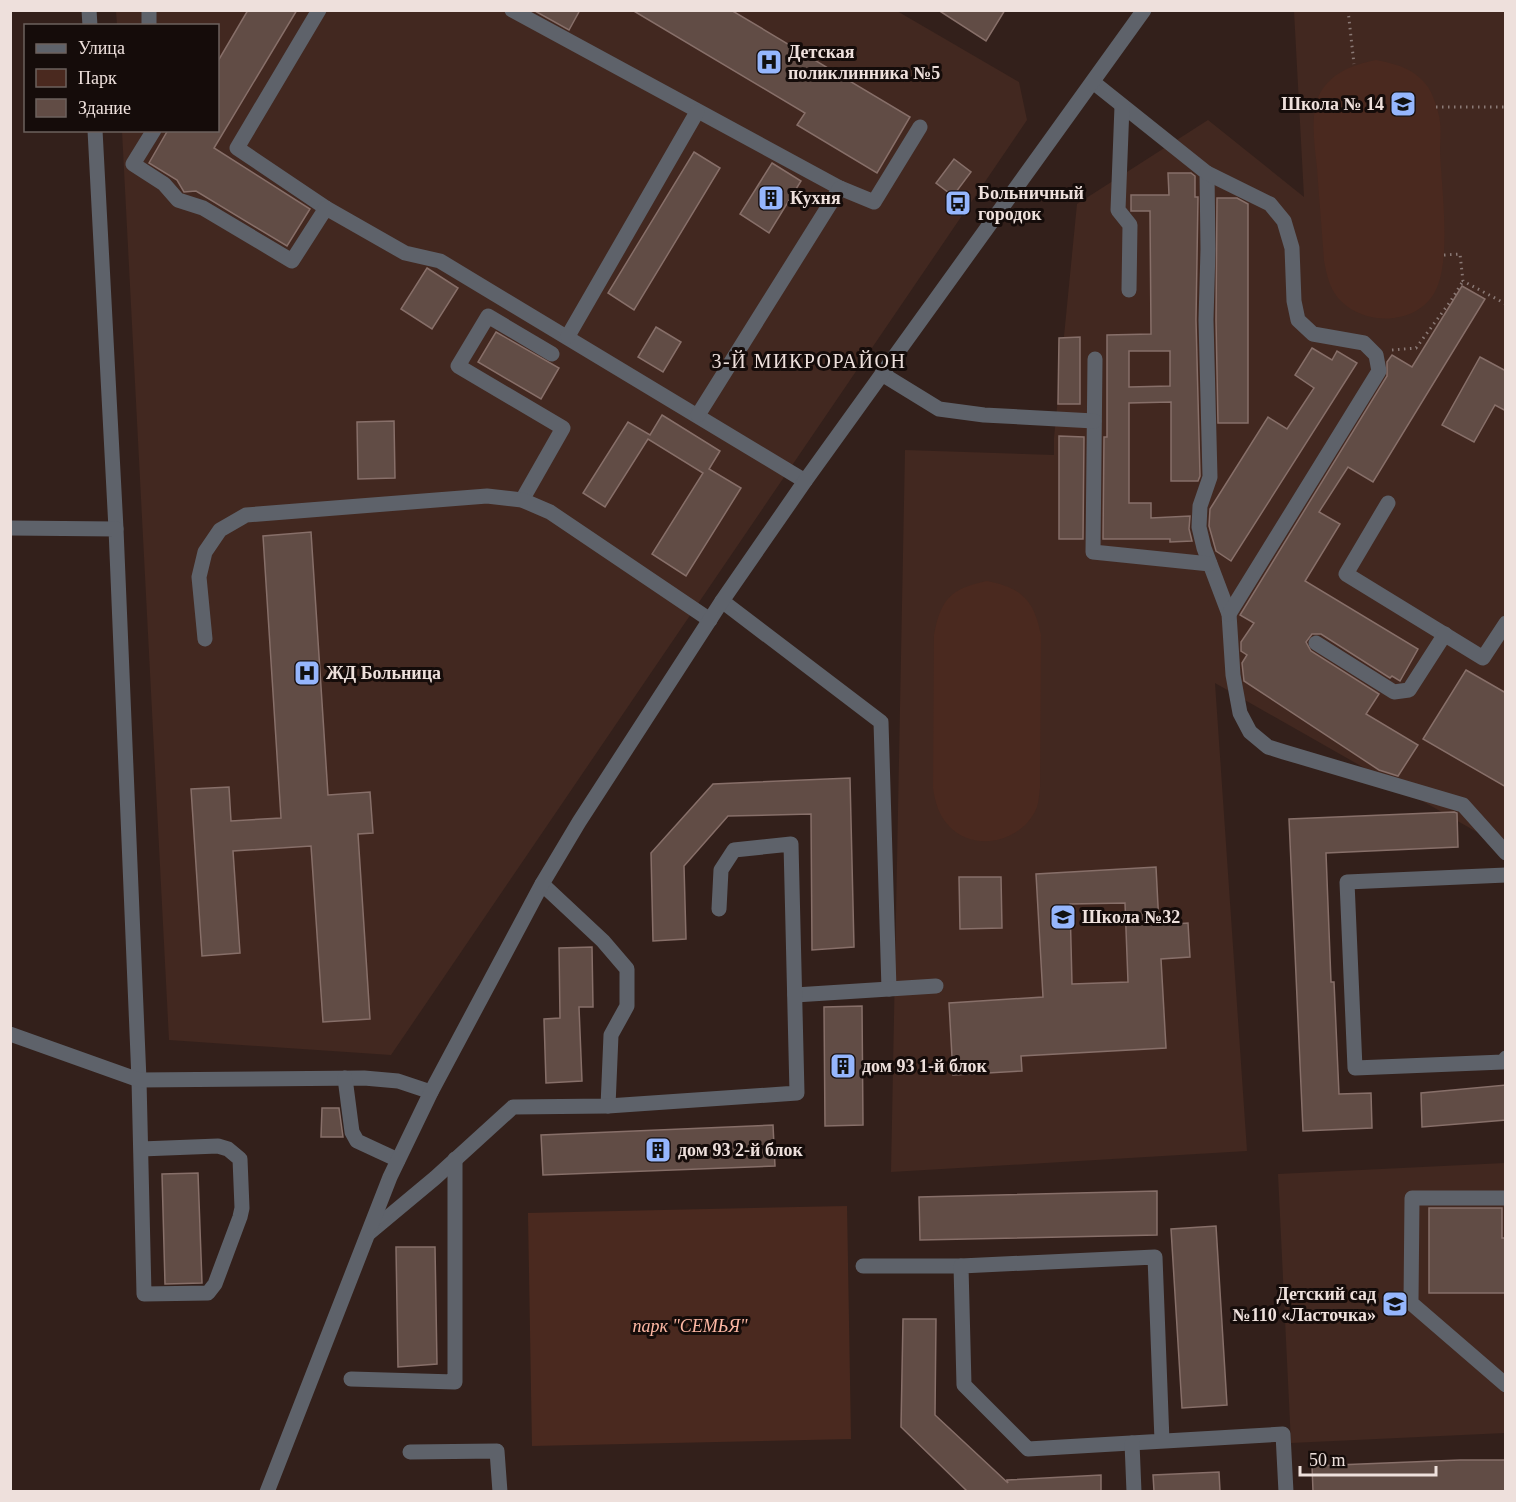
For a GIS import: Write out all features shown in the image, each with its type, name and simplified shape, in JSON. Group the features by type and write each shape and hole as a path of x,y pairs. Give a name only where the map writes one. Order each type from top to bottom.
{"street":[{"path":"319,10 237,148 326,207 405,253 440,261 806,481"},
{"path":"267,1491 398,1160 431,1092 542,884 579,822 722,601 1046,144 1144,10"},
{"path":"519,12 697,112 840,188 873,202 920,127"},
{"path":"1093,82 1207,173 1270,204 1284,221 1292,248 1294,301 1298,320 1313,334 1364,343 1376,355 1378,371 1229,614"},
{"path":"1122,105 1118,210 1130,225 1129,290"},
{"path":"567,336 697,112"},
{"path":"95,132 116,528 139,1080 144,1294 208,1293 214,1284 240,1217 242,1208 240,1160 228,1149 218,1146 141,1149"},
{"path":"151,133 133,164 164,184 178,200 203,208 292,261 326,207"},
{"path":"1207,173 1206,320 1210,477 1200,506 1199,527 1229,614 1233,675 1240,713 1250,732 1268,747 1463,805 1506,853"},
{"path":"698,415 840,188"},
{"path":"522,500 562,428 458,366 488,316 552,354"},
{"path":"1095,359 1093,552 1210,564"},
{"path":"882,374 939,409 984,416 1094,421"},
{"path":"205,639 199,577 205,552 220,530 246,515 487,496 522,500 550,512 710,620"},
{"path":"1388,503 1346,574 1483,657 1506,623"},
{"path":"10,528 116,528"},
{"path":"722,601 881,722 889,989"},
{"path":"1316,643 1394,692 1409,690 1445,634"},
{"path":"367,1235 513,1107 608,1106 797,1093 791,844 734,850 721,870 719,909"},
{"path":"1506,875 1347,882 1355,1068 1503,1062 1506,1059"},
{"path":"542,884 603,941 627,969 627,1006 611,1035 608,1106"},
{"path":"795,994 936,986"},
{"path":"10,1034 139,1080 345,1078 398,1081 431,1092"},
{"path":"345,1078 352,1132 357,1141 398,1160"},
{"path":"351,1379 455,1382 455,1159"},
{"path":"1506,1198 1412,1198 1411,1303 1506,1385"},
{"path":"863,1266 961,1266 1155,1257 1162,1441"},
{"path":"961,1266 964,1385 1028,1449 1284,1434 1286,1491"},
{"path":"1132,1443 1134,1491"},
{"path":"410,1452 497,1451 500,1491"}],"path":[{"path":"1348,10 1354,64"},
{"path":"1436,107 1506,107"},
{"path":"1376,355 1395,349 1416,348 1450,302 1463,281 1460,254 1444,255"},
{"path":"1463,281 1506,304"}],"shaded area":[{"path":"116,11 897,11 1019,82 1027,120 391,1055 169,1040 122,132 219,132 219,24 117,24"},
{"path":"1294,11 1505,11 1505,848 1215,683 1247,1151 891,1172 905,450 1054,455 1077,204 1208,120 1304,197"},
{"name":"Детский сад №110 «Ласточка»","path":"1505,1163 1505,1433 1291,1443 1278,1174"}],"green space":[{"path":"1376,60 1405,68 1423,81 1434,99 1440,127 1444,239 1442,272 1431,298 1421,308 1395,318 1366,316 1353,310 1338,298 1332,288 1324,261 1314,136 1316,103 1326,85 1332,78 1348,68"},
{"path":"987,581 1018,592 1030,604 1038,623 1041,635 1040,788 1037,807 1031,819 1010,835 998,840 985,841 972,840 960,835 949,826 940,813 935,798 933,788 934,635 940,612 950,597 965,588"},
{"name":"парк \"СЕМЬЯ\"","path":"847,1206 851,1439 532,1446 528,1213"}],"building":[{"path":"248,10 297,10 214,148 310,209 287,246 196,191 184,192 177,180 149,163 167,132 219,132 219,59"},
{"path":"533,10 580,10 569,30"},
{"name":"Детская поликлинника №5","path":"632,10 731,10 910,117 877,173 797,125 805,113"},
{"path":"938,10 1005,10 986,41"},
{"path":"694,152 720,168 634,310 608,293"},
{"path":"954,159 971,172 953,196 936,183"},
{"name":"Кухня","path":"772,163 801,181 769,233 740,214"},
{"path":"1168,173 1191,173 1195,176 1195,197 1198,197 1196,320 1200,476 1198,481 1171,481 1171,402 1129,403 1129,503 1151,503 1151,518 1190,516 1189,529 1192,541 1103,539 1104,437 1107,437 1107,335 1151,334 1150,211 1131,211 1131,195 1169,195","holes":["1129,351 1170,351 1170,386 1129,387"]},
{"path":"1217,198 1237,198 1248,204 1248,423 1218,423"},
{"path":"427,268 458,288 432,329 401,309"},
{"path":"1462,286 1485,299 1373,482 1348,467 1319,512 1340,524 1305,581 1418,649 1400,681 1392,676 1390,678 1321,634 1312,634 1306,642 1311,651 1379,694 1366,714 1418,745 1398,776 1379,770 1244,681 1242,663 1247,655 1241,651 1241,642 1254,623 1240,615 1387,376 1387,362 1392,355 1412,367"},
{"path":"656,327 681,342 663,372 638,357"},
{"path":"496,332 559,368 541,399 478,362"},
{"path":"1080,337 1080,404 1058,404 1059,338"},
{"path":"1312,348 1332,360 1337,351 1357,363 1231,561 1216,551 1209,526 1210,509 1268,417 1287,429 1314,388 1295,375"},
{"path":"1480,357 1506,371 1506,411 1495,405 1474,442 1442,425"},
{"path":"662,415 720,451 709,469 741,488 686,576 652,554 703,473 648,439 605,507 583,493 628,422 650,435"},
{"path":"394,421 395,478 358,479 357,422"},
{"path":"1059,436 1084,437 1083,539 1059,539"},
{"path":"311,532 328,795 370,792 373,833 358,834 370,1019 323,1022 311,846 233,851 240,953 202,956 191,789 229,787 231,821 281,818 263,536"},
{"path":"1466,670 1506,693 1506,787 1423,739"},
{"path":"850,778 854,947 812,950 811,814 728,816 684,866 686,939 653,941 651,853 713,784"},
{"path":"1457,813 1458,847 1326,853 1331,982 1334,982 1339,1094 1371,1093 1372,1128 1303,1131 1289,819"},
{"path":"1156,867 1159,925 1188,923 1190,957 1161,959 1166,1048 1021,1056 1022,1071 953,1075 949,1003 1043,997 1036,874","holes":["1125,903 1128,982 1072,984 1070,904"]},
{"path":"959,877 1001,877 1002,928 960,929"},
{"path":"592,947 593,1007 579,1007 582,1081 546,1083 544,1019 560,1018 559,948"},
{"name":"дом 93 1-й блок","path":"862,1006 863,1125 825,1126 824,1007"},
{"path":"1506,1085 1506,1120 1422,1127 1421,1093"},
{"path":"322,1108 339,1108 343,1137 321,1137"},
{"name":"дом 93 2-й блок","path":"773,1125 775,1166 543,1175 541,1135"},
{"path":"198,1173 202,1283 165,1284 162,1174"},
{"path":"1157,1191 1157,1235 920,1240 919,1197"},
{"path":"1429,1208 1502,1208 1502,1238 1506,1238 1506,1293 1429,1293"},
{"path":"1216,1226 1227,1405 1182,1408 1171,1229"},
{"path":"396,1247 435,1247 437,1364 398,1367"},
{"path":"903,1319 936,1319 935,1415 1008,1483 1007,1480 1101,1475 1101,1491 967,1491 901,1427"},
{"path":"1506,1460 1506,1491 1313,1491 1312,1466"},
{"path":"1219,1472 1220,1491 1154,1491 1153,1475"}],"place":[{"name":"Детская поликлинника №5","path":"769,62"},
{"name":"Школа № 14","path":"1403,104"},
{"name":"Кухня","path":"771,198"},
{"name":"Больничный городок","path":"958,203"},
{"name":"ЖД Больница","path":"307,673"},
{"name":"Школа №32","path":"1063,917"},
{"name":"дом 93 1-й блок","path":"843,1066"},
{"name":"дом 93 2-й блок","path":"658,1150"},
{"name":"Детский сад №110 «Ласточка»","path":"1395,1304"}],"district":[{"name":"3-Й МИКРОРАЙОН","path":"809,361"}]}
